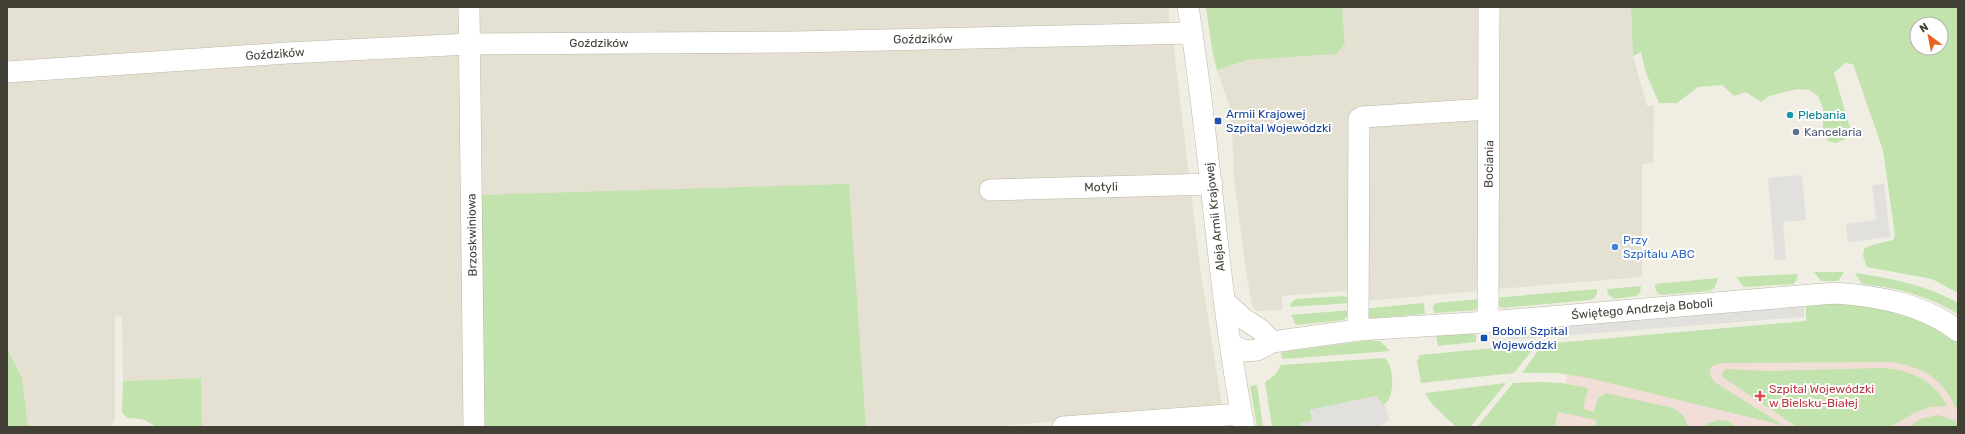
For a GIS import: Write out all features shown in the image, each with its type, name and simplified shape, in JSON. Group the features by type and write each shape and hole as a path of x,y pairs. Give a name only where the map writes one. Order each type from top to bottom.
{"street":[{"name":"Brzoskwiniowa","path":"469,7 474,427"},
{"name":"Aleja Armii Krajowej","path":"1188,7 1212,184 1224,301 1242,420"},
{"name":"Bociania","path":"1488,322 1489,7"},
{"name":"Goździków","path":"7,72 287,53 470,44 796,42 1192,33"},
{"path":"1358,330 1359,119 1362,117 1489,109"},
{"name":"Motyli","path":"990,190 1212,184"},
{"name":"Świętego Andrzeja Boboli","path":"1231,345 1248,338 1260,337 1272,342 1358,330 1488,322 1835,294 1866,296 1904,304 1937,317 1958,331"},
{"path":"1224,301 1244,319 1261,330 1272,342"},
{"path":"1062,427 1242,420"}],"shaded area":[{"path":"7,7 465,7 466,34 7,68"},
{"path":"477,7 1168,7 1169,23 486,39 477,31"},
{"path":"1342,7 1483,7 1481,102 1354,112 1351,289 1347,291 1282,296 1282,310 1256,311 1252,305 1246,271 1234,179 1232,127 1229,105 1217,70 1247,60 1337,54 1345,43"},
{"path":"1494,7 1631,7 1633,56 1647,106 1654,106 1653,163 1642,164 1642,277 1498,289"},
{"path":"1173,41 1200,267 1222,406 990,427 866,427 849,185 477,195 480,50"},
{"path":"462,51 469,427 202,427 201,378 123,381 122,316 115,317 115,420 111,426 28,427 22,378 7,348 7,78"},
{"path":"1477,118 1480,122 1479,291 1365,301 1366,124"},
{"path":"1802,175 1806,220 1783,222 1786,260 1775,260 1768,178"},
{"path":"1884,184 1890,237 1848,242 1846,224 1876,220 1872,185"},
{"path":"1804,304 1804,317 1508,340 1506,329"},
{"name":"Szpital Wojewódzki w Bielsku-Białej","path":"1848,333 1958,379 1958,427 1555,427 1566,379 1569,357"},
{"path":"1376,396 1386,408 1389,420 1379,427 1301,427 1301,423 1312,421 1310,410"}],"green space":[{"path":"1206,7 1342,7 1345,43 1337,54 1247,60 1217,70 1212,50"},
{"path":"1631,7 1958,7 1958,293 1932,279 1867,267 1863,256 1864,249 1872,245 1893,240 1895,236 1883,150 1853,64 1845,63 1834,73 1850,128 1845,139 1836,143 1828,141 1823,130 1823,108 1818,96 1810,90 1798,89 1769,96 1761,102 1746,92 1734,96 1722,85 1698,87 1677,103 1659,103 1646,73 1641,52 1633,56"},
{"path":"849,184 866,427 487,427 483,424 477,195"},
{"path":"1814,272 1844,272 1838,281 1821,281"},
{"path":"1855,273 1882,277 1934,291 1958,303 1958,314 1936,302 1912,293 1887,287 1862,284"},
{"path":"1798,274 1796,281 1793,284 1744,287 1736,277"},
{"path":"1718,278 1715,287 1710,291 1661,295 1655,288 1655,284"},
{"path":"1641,286 1640,292 1636,296 1614,299 1608,294 1607,289"},
{"path":"1597,289 1596,296 1589,300 1503,308 1499,306 1493,298"},
{"path":"1344,296 1348,298 1351,303 1290,307 1291,303 1296,299"},
{"path":"1481,299 1476,310 1434,313 1433,306 1436,303"},
{"path":"1424,303 1425,314 1373,318 1368,317 1362,309"},
{"path":"1857,303 1922,321 1958,342 1958,408 1955,407 1944,388 1929,375 1911,366 1889,362 1721,363 1712,366 1710,375 1716,383 1785,426 1589,378 1557,373 1522,373 1543,344 1806,321 1806,304"},
{"path":"1351,310 1344,320 1296,325 1291,315"},
{"path":"1473,332 1476,336 1476,342 1438,346 1436,335"},
{"path":"1372,340 1381,342 1390,351 1282,359 1281,352"},
{"path":"1537,344 1514,373 1421,383 1417,361 1420,355"},
{"path":"7,348 22,378 28,427 7,427"},
{"path":"1385,358 1388,362 1392,375 1392,389 1390,396 1383,405 1376,396 1310,410 1312,421 1301,423 1301,427 1272,427 1265,382 1276,374 1281,365"},
{"path":"1882,368 1902,371 1920,378 1936,390 1947,406 1930,407 1916,412 1890,427 1797,427 1724,378 1722,375 1725,369 1768,371"},
{"path":"201,378 202,427 157,427 142,419 127,418 122,412 123,381"},
{"path":"1506,383 1470,427 1456,427 1432,404 1425,393"},
{"path":"1513,383 1561,383 1588,388 1583,409 1594,412 1598,398 1606,393 1673,408 1683,415 1689,427 1630,427 1623,425 1623,427 1595,427 1596,420 1558,412 1555,427 1477,427"},
{"path":"1257,385 1263,427 1257,427 1250,386"},
{"path":"1938,415 1956,421 1958,427 1909,427 1920,419"},
{"path":"1720,420 1729,421 1736,427 1703,427 1708,423"}],"place":[{"name":"Plebania","path":"1790,115"},
{"name":"Armii Krajowej Szpital Wojewódzki","path":"1218,121"},
{"name":"Kancelaria","path":"1796,132"},
{"name":"Przy Szpitalu ABC","path":"1615,247"},
{"name":"Boboli Szpital Wojewódzki","path":"1484,338"},
{"name":"Szpital Wojewódzki w Bielsku-Białej","path":"1760,396"}]}
